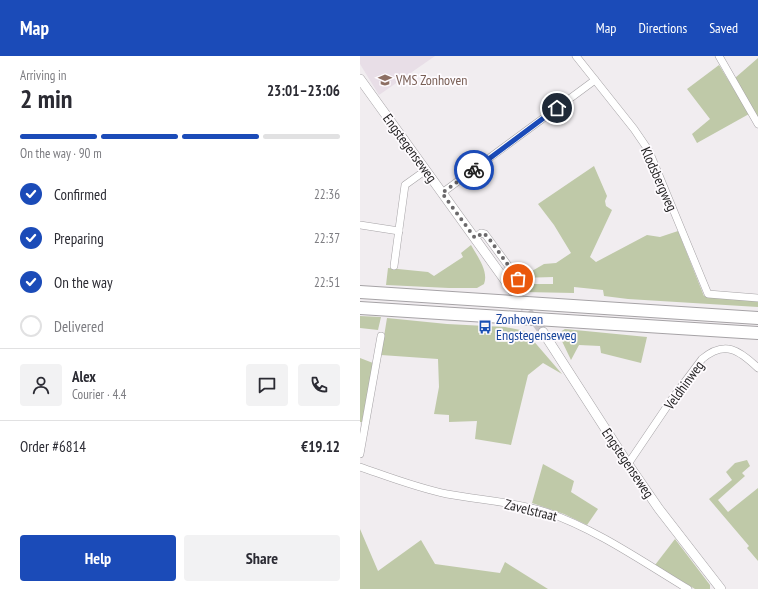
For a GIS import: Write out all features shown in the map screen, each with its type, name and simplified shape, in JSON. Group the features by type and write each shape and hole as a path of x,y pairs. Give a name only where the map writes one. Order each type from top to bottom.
{"highway":[{"path":"360,292 758,318"},
{"path":"360,308 758,333"}],"street":[{"name":"Klodsbergweg","path":"576,56 649,150 708,294 758,298"},
{"path":"719,56 758,124"},
{"name":"Engstegenseweg","path":"360,79 512,290"},
{"path":"442,193 595,80"},
{"path":"394,266 405,185 426,170"},
{"path":"360,225 399,231"},
{"path":"475,238 483,233 488,237 518,279"},
{"name":"Engstegenseweg","path":"543,332 628,464 664,515 721,589"},
{"path":"360,454 381,336"},
{"name":"Veldhinweg","path":"628,464 672,399 702,359 707,355 725,349 734,350 743,353 758,368"},
{"name":"Zavelstraat","path":"360,467 403,482 446,494 544,511 584,526 688,589"}],"shaded area":[{"name":"VMS Zonhoven","path":"360,56 435,56 379,95 360,64"}],"green space":[{"path":"758,58 758,118 735,78"},
{"path":"719,65 749,114 697,143 692,134 710,119 687,89"},
{"path":"594,166 607,196 605,201 606,206 612,210 590,257 596,262 647,235 660,237 678,231 704,296 758,300 758,307 628,299 604,296 603,290 574,287 574,293 524,292 519,285 553,284 553,277 520,278 544,264 556,263 571,253 554,225 538,204"},
{"path":"471,245 482,264 485,274 484,284 477,288 386,285 388,268 428,272 434,276 463,257 461,253"},
{"path":"360,316 381,317 378,330 360,328"},
{"path":"387,318 447,324 505,327 525,331 562,374 543,363 528,375 511,445 475,439 477,421 449,422 449,415 434,414 439,387 438,359 381,355"},
{"path":"565,329 647,337 641,363 601,353 600,346 579,345 571,360 560,337 560,332"},
{"path":"360,358 373,363 362,422 360,422"},
{"path":"747,460 750,466 742,473 745,476 718,500 728,512 758,488 758,561 747,548 749,546 709,499 732,480 726,472 735,463"},
{"path":"543,464 574,481 571,492 598,509 587,525 564,514 532,503"},
{"path":"360,529 378,571 421,540 435,564 500,573 505,562 548,589 360,589"},
{"path":"675,539 710,585 710,589 695,589 655,565"}],"tunnel":[{"path":"512,290 543,332"}],"way so far":[{"path":"474,170 442,193 475,238 483,233 488,237 518,279"}],"place":[{"name":"VMS Zonhoven","path":"385,80"},
{"name":"Zonhoven Engstegenseweg","path":"485,327"}],"route":[{"path":"474,170 557,108"}]}
